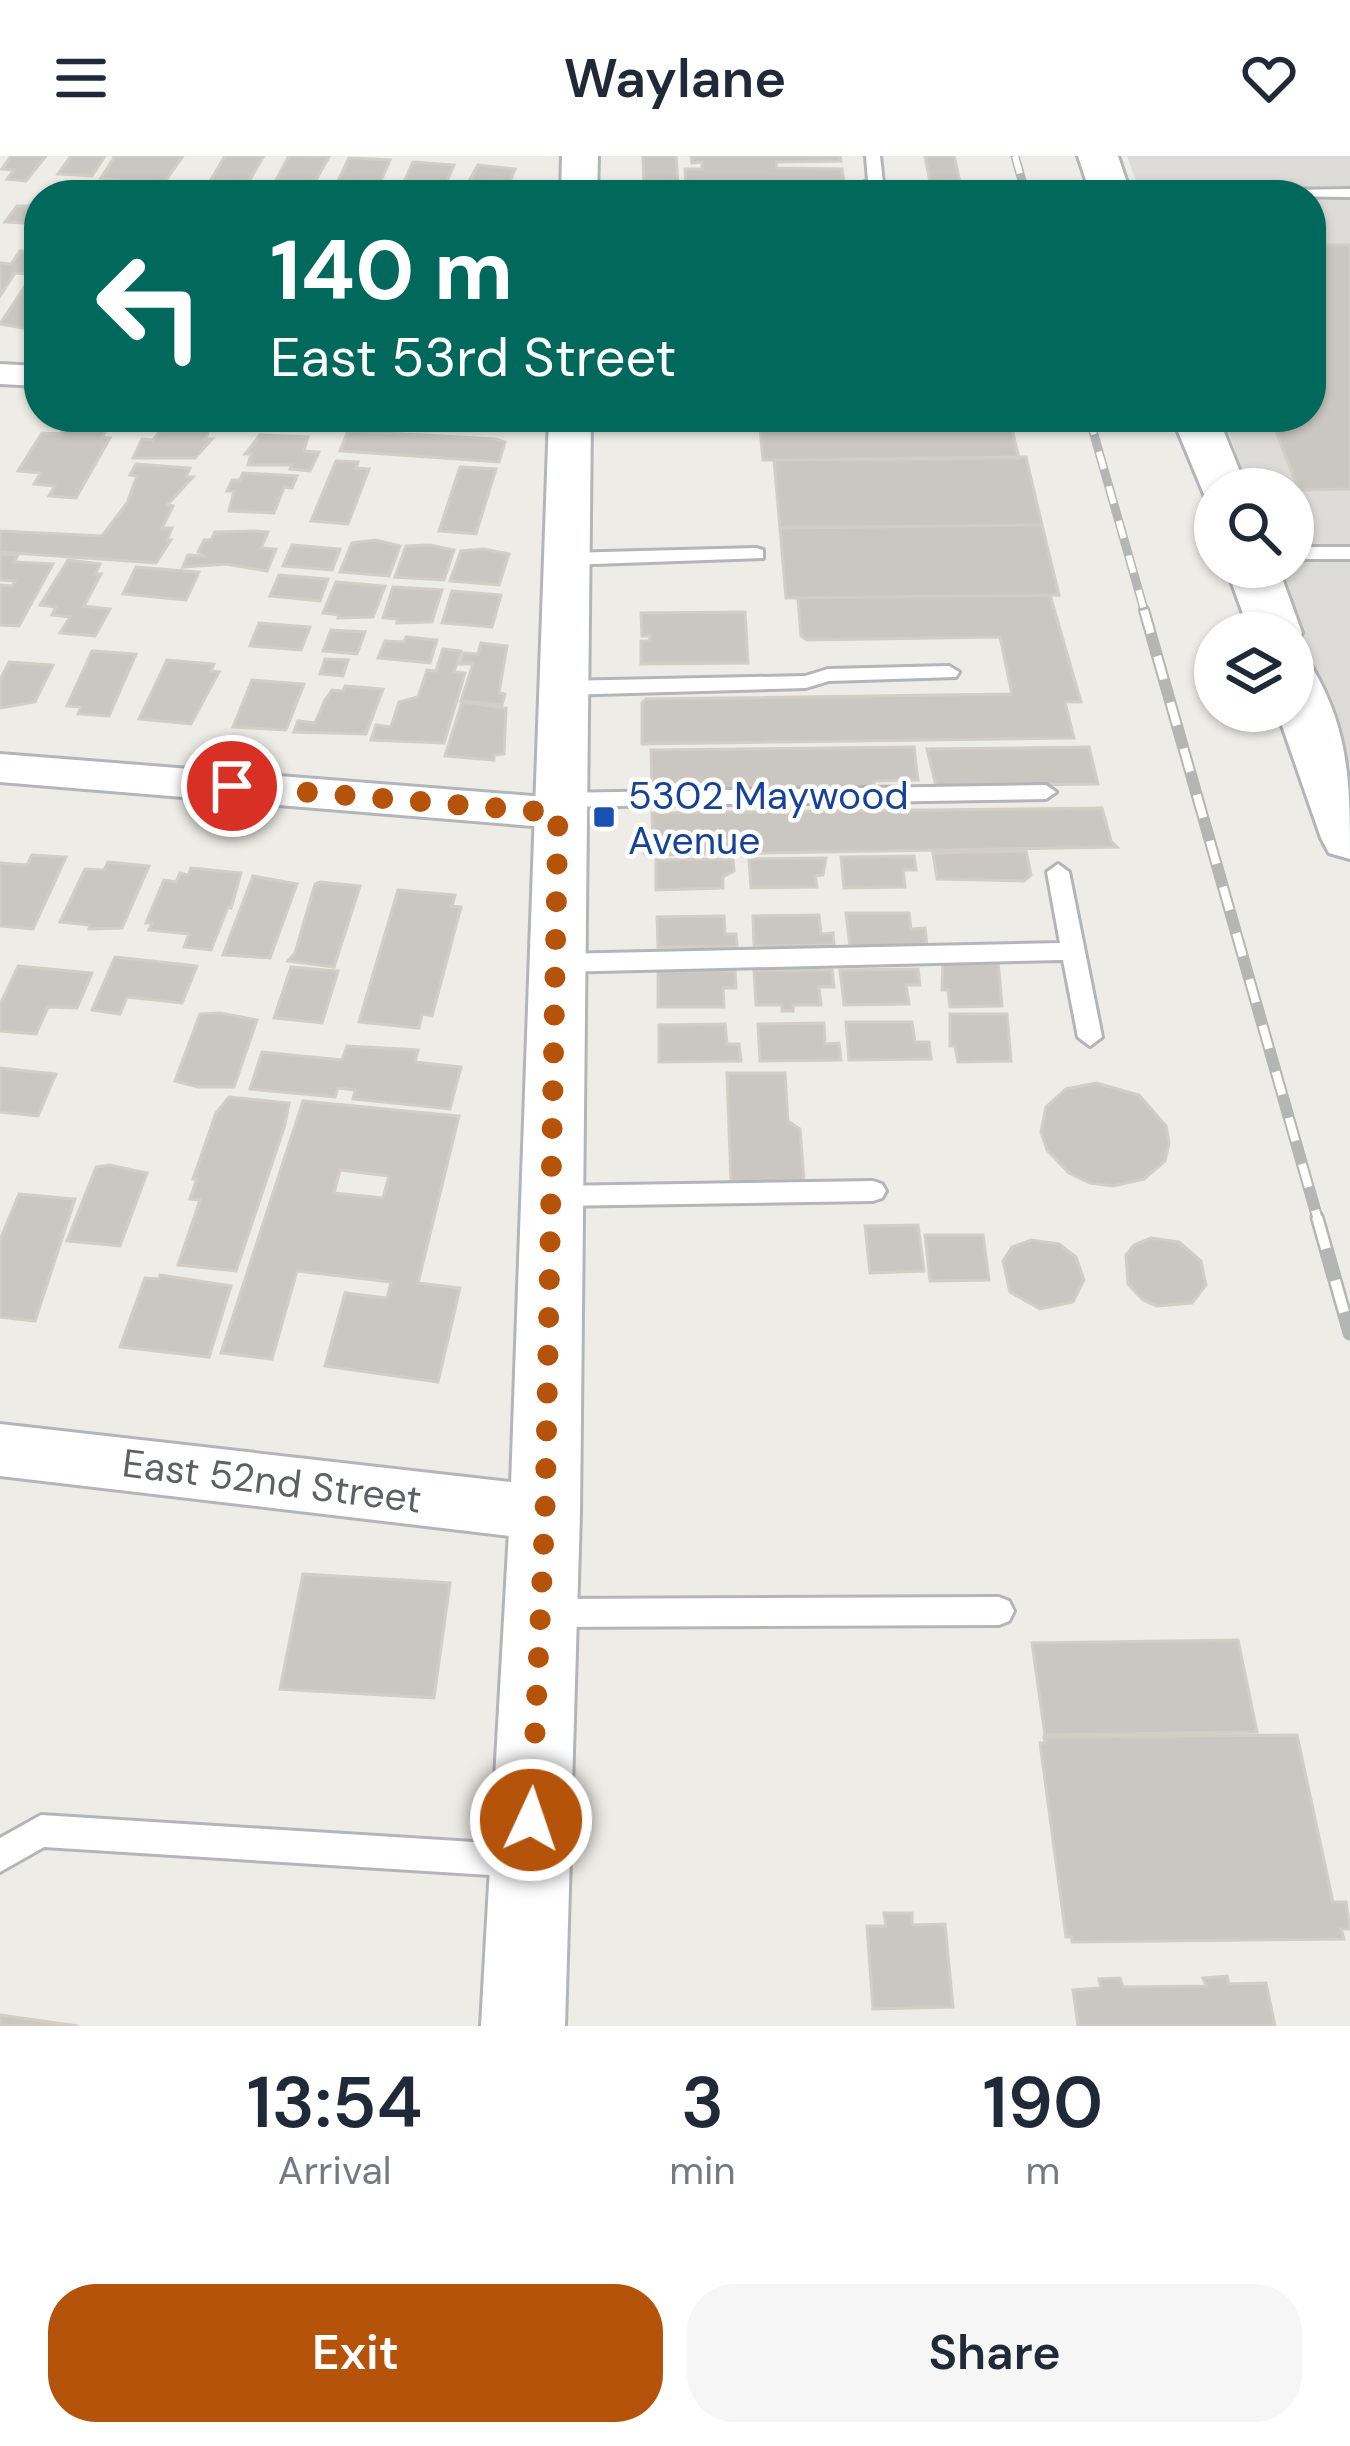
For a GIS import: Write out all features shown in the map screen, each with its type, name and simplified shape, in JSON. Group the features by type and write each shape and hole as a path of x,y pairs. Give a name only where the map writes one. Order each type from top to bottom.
{"main road":[{"path":"1202,432 1215,468"},
{"path":"1312,732 1350,838"}],"street":[{"path":"523,2026 545,1513 570,432"},
{"path":"0,768 558,806"},
{"name":"East 52nd Street","path":"0,1450 545,1513"}],"lane":[{"path":"1314,554 1350,553"},
{"path":"566,560 756,554"},
{"path":"562,688 806,682 828,675 949,672"},
{"path":"558,806 1046,792"},
{"path":"1058,872 1090,1037"},
{"path":"555,963 1073,951"},
{"path":"551,1196 873,1191"},
{"path":"541,1613 999,1611"},
{"path":"0,1856 41,1831 529,1862"}],"shaded area":[{"path":"1127,156 1350,156 1350,766 1314,668 1314,612 1294,612 1285,588 1314,588 1314,468 1241,468 1228,432 1326,432 1326,180 1136,180"}],"building":[{"path":"11,156 46,156 27,180 7,179 14,170 2,169"},
{"path":"71,156 105,156 92,176 58,174"},
{"path":"115,156 183,156 166,180 101,178"},
{"path":"225,156 263,157 250,180 211,180"},
{"path":"289,156 329,157 316,180 276,180"},
{"path":"643,156 676,156 678,180 644,180"},
{"path":"691,156 840,156 841,161 776,162 777,168 842,169 844,180 686,180 685,169 702,169 702,162 692,163"},
{"path":"925,156 954,156 959,180 930,180"},
{"path":"349,158 390,160 381,180 338,180"},
{"path":"413,162 454,165 448,180 405,180"},
{"path":"478,165 515,169 511,180 470,180"},
{"path":"17,206 24,206 24,223 5,222"},
{"path":"1326,245 1350,245 1350,489 1314,490 1314,468 1290,468 1276,432 1326,432"},
{"path":"24,251 24,274 15,273 0,296 0,263 11,264"},
{"path":"24,288 24,328 0,324"},
{"path":"105,432 102,437 110,438 76,498 49,496 55,486 34,484 41,473 18,471 42,433"},
{"path":"159,432 208,432 205,439 212,439 195,458 133,458 142,439 153,440"},
{"path":"348,432 505,442 499,462 340,451"},
{"path":"760,432 1013,432 1019,458 763,460"},
{"path":"260,435 308,437 304,451 319,452 310,471 290,469 292,465 248,465 251,454 245,454"},
{"path":"1026,457 1042,525 780,528 774,460"},
{"path":"336,461 358,462 356,468 369,469 348,524 311,521"},
{"path":"136,464 190,468 186,477 193,477 167,505 173,506 162,528 172,528 167,540 171,540 156,563 0,552 0,531 102,536 127,503 137,476 130,475"},
{"path":"460,467 496,469 476,534 439,531"},
{"path":"243,473 297,476 292,488 284,487 274,513 229,511 234,491 227,491"},
{"path":"1042,525 1059,595 786,598 780,528"},
{"path":"215,532 268,532 261,548 276,549 267,571 226,564 183,567 188,555 203,556 198,552 204,540 211,540"},
{"path":"376,540 400,546 389,576 340,572 352,543"},
{"path":"292,545 340,549 332,570 283,566"},
{"path":"406,546 454,550 444,580 395,577"},
{"path":"461,551 509,554 499,585 450,581"},
{"path":"0,554 18,555 14,562 53,564 19,626 0,625 0,585 12,586 15,581 0,580"},
{"path":"68,560 100,564 95,574 101,574 84,606 110,609 95,636 60,633 70,617 52,615 56,607 40,605"},
{"path":"136,567 199,572 186,600 123,594"},
{"path":"279,575 328,579 320,601 270,596"},
{"path":"336,582 385,586 373,617 338,618 323,613"},
{"path":"393,587 442,590 432,622 397,623 398,619 383,618"},
{"path":"452,591 501,595 492,627 442,623"},
{"path":"1050,595 1081,702 1065,702 1074,738 642,744 642,703 646,699 1012,694 1000,637 807,640 801,636 798,598"},
{"path":"745,612 748,663 641,664 641,641 650,641 650,636 642,636 641,613"},
{"path":"259,623 310,627 301,650 250,646"},
{"path":"331,630 365,632 357,654 323,651"},
{"path":"406,637 437,640 430,663 378,658 385,641 404,642"},
{"path":"481,643 507,646 499,693 505,694 502,705 461,701 473,664 460,664 464,653 478,654"},
{"path":"443,649 461,651 454,672 465,673 444,743 371,740 376,725 391,727 399,702 418,697 427,670 436,671"},
{"path":"92,651 136,654 109,716 78,714 81,707 67,706"},
{"path":"325,659 348,660 343,676 320,674"},
{"path":"167,660 214,664 211,671 219,672 191,724 139,719"},
{"path":"9,662 53,665 35,702 0,708 0,680"},
{"path":"252,680 304,684 286,730 233,727"},
{"path":"345,686 383,689 366,734 294,732 298,721 315,723 332,690 343,691"},
{"path":"462,702 506,708 504,754 494,755 494,760 445,756"},
{"path":"914,747 918,780 874,781 874,787 652,790 651,750"},
{"path":"1089,747 1098,784 936,786 927,749"},
{"path":"1102,808 1117,847 645,855 644,847 653,847 652,813"},
{"path":"1026,851 1031,875 1024,881 937,879 933,853"},
{"path":"32,855 66,857 33,929 0,926 0,863 27,865"},
{"path":"914,856 916,870 903,870 905,887 844,888 841,857"},
{"path":"826,858 823,875 815,876 817,887 751,888 749,859"},
{"path":"733,859 734,871 723,877 723,888 656,890 656,860"},
{"path":"108,862 149,866 122,928 89,929 90,925 60,922 85,869 104,870"},
{"path":"191,868 241,873 211,950 184,947 189,934 149,930 152,923 146,923 164,880 176,882 180,873 188,875"},
{"path":"253,876 297,884 270,958 223,955"},
{"path":"315,884 360,886 334,967 288,961 295,953"},
{"path":"398,890 455,895 452,906 461,907 432,1016 422,1014 419,1028 359,1022"},
{"path":"846,913 909,913 911,929 925,928 927,946 850,947"},
{"path":"819,915 821,934 833,933 834,945 754,946 753,916"},
{"path":"724,916 725,934 736,934 737,946 658,947 657,917"},
{"path":"115,957 197,966 182,1003 127,997 120,1014 92,1010"},
{"path":"998,960 1002,1006 950,1007 948,990 942,990 943,961"},
{"path":"18,966 92,973 77,1008 48,1007 36,1034 0,1031 0,1005"},
{"path":"291,967 338,971 322,1023 274,1018"},
{"path":"918,969 920,985 906,985 909,1004 844,1005 840,970"},
{"path":"832,970 834,987 819,987 821,1005 793,1005 793,1011 782,1011 782,1005 756,1005 754,971"},
{"path":"658,971 735,971 736,988 723,988 724,1007 658,1007"},
{"path":"200,1014 257,1020 234,1087 198,1087 175,1081"},
{"path":"950,1014 1007,1014 1011,1061 958,1062 955,1046 950,1046"},
{"path":"846,1022 912,1022 915,1042 929,1042 931,1059 849,1060"},
{"path":"824,1023 825,1044 839,1043 841,1060 760,1061 758,1024"},
{"path":"725,1024 727,1044 739,1044 741,1061 659,1062 659,1025"},
{"path":"347,1046 418,1050 415,1062 461,1067 450,1109 353,1099 355,1090 338,1088 335,1097 250,1089 262,1052 342,1060"},
{"path":"0,1068 56,1074 38,1116 0,1112"},
{"path":"727,1073 785,1073 788,1121 800,1129 804,1180 731,1182"},
{"path":"1096,1083 1139,1095 1166,1126 1165,1161 1144,1179 1113,1186 1090,1183 1069,1173 1047,1150 1041,1132 1046,1107 1066,1089"},
{"path":"229,1097 289,1103 285,1125 236,1271 178,1265 200,1200 190,1199 197,1179 193,1179 216,1113"},
{"path":"303,1101 459,1116 418,1283 460,1288 438,1382 325,1366 345,1293 387,1298 391,1282 297,1271 272,1359 221,1353","holes":["340,1170 389,1176 383,1198 334,1193"]},
{"path":"96,1167 147,1173 120,1246 67,1241"},
{"path":"19,1194 75,1199 35,1321 0,1317 0,1240"},
{"path":"918,1225 924,1271 870,1273 865,1226"},
{"path":"925,1235 983,1235 989,1280 930,1281"},
{"path":"1151,1238 1179,1242 1201,1261 1206,1285 1192,1303 1157,1306 1143,1300 1128,1284 1126,1255 1134,1245"},
{"path":"1031,1240 1059,1244 1076,1257 1084,1280 1073,1302 1040,1309 1010,1292 1003,1261 1012,1247"},
{"path":"160,1275 231,1286 209,1357 120,1347 145,1278 159,1279"},
{"path":"303,1574 450,1583 434,1698 280,1689"},
{"path":"1238,1640 1257,1732 1045,1735 1032,1643"},
{"path":"1297,1735 1333,1902 1346,1902 1350,1929 1341,1929 1344,1939 1072,1942 1072,1937 1066,1937 1040,1743 1045,1743 1044,1737"},
{"path":"884,1913 912,1913 912,1925 945,1924 953,2007 873,2009 867,1926 886,1926"},
{"path":"1227,1976 1229,1984 1266,1983 1275,2026 1078,2026 1073,1990 1101,1988 1099,1979 1120,1978 1123,1987 1206,1986 1203,1978"},
{"path":"0,2015 78,2026 0,2026"}],"railway":[{"path":"1015,156 1022,180"},
{"path":"1093,432 1145,613"},
{"path":"1144,610 1318,1220"},
{"path":"1317,1217 1350,1333"}],"place":[{"name":"5302 Maywood Avenue","path":"604,817"}],"route":[{"path":"232,786 558,813 545,1513 531,1820"}]}
